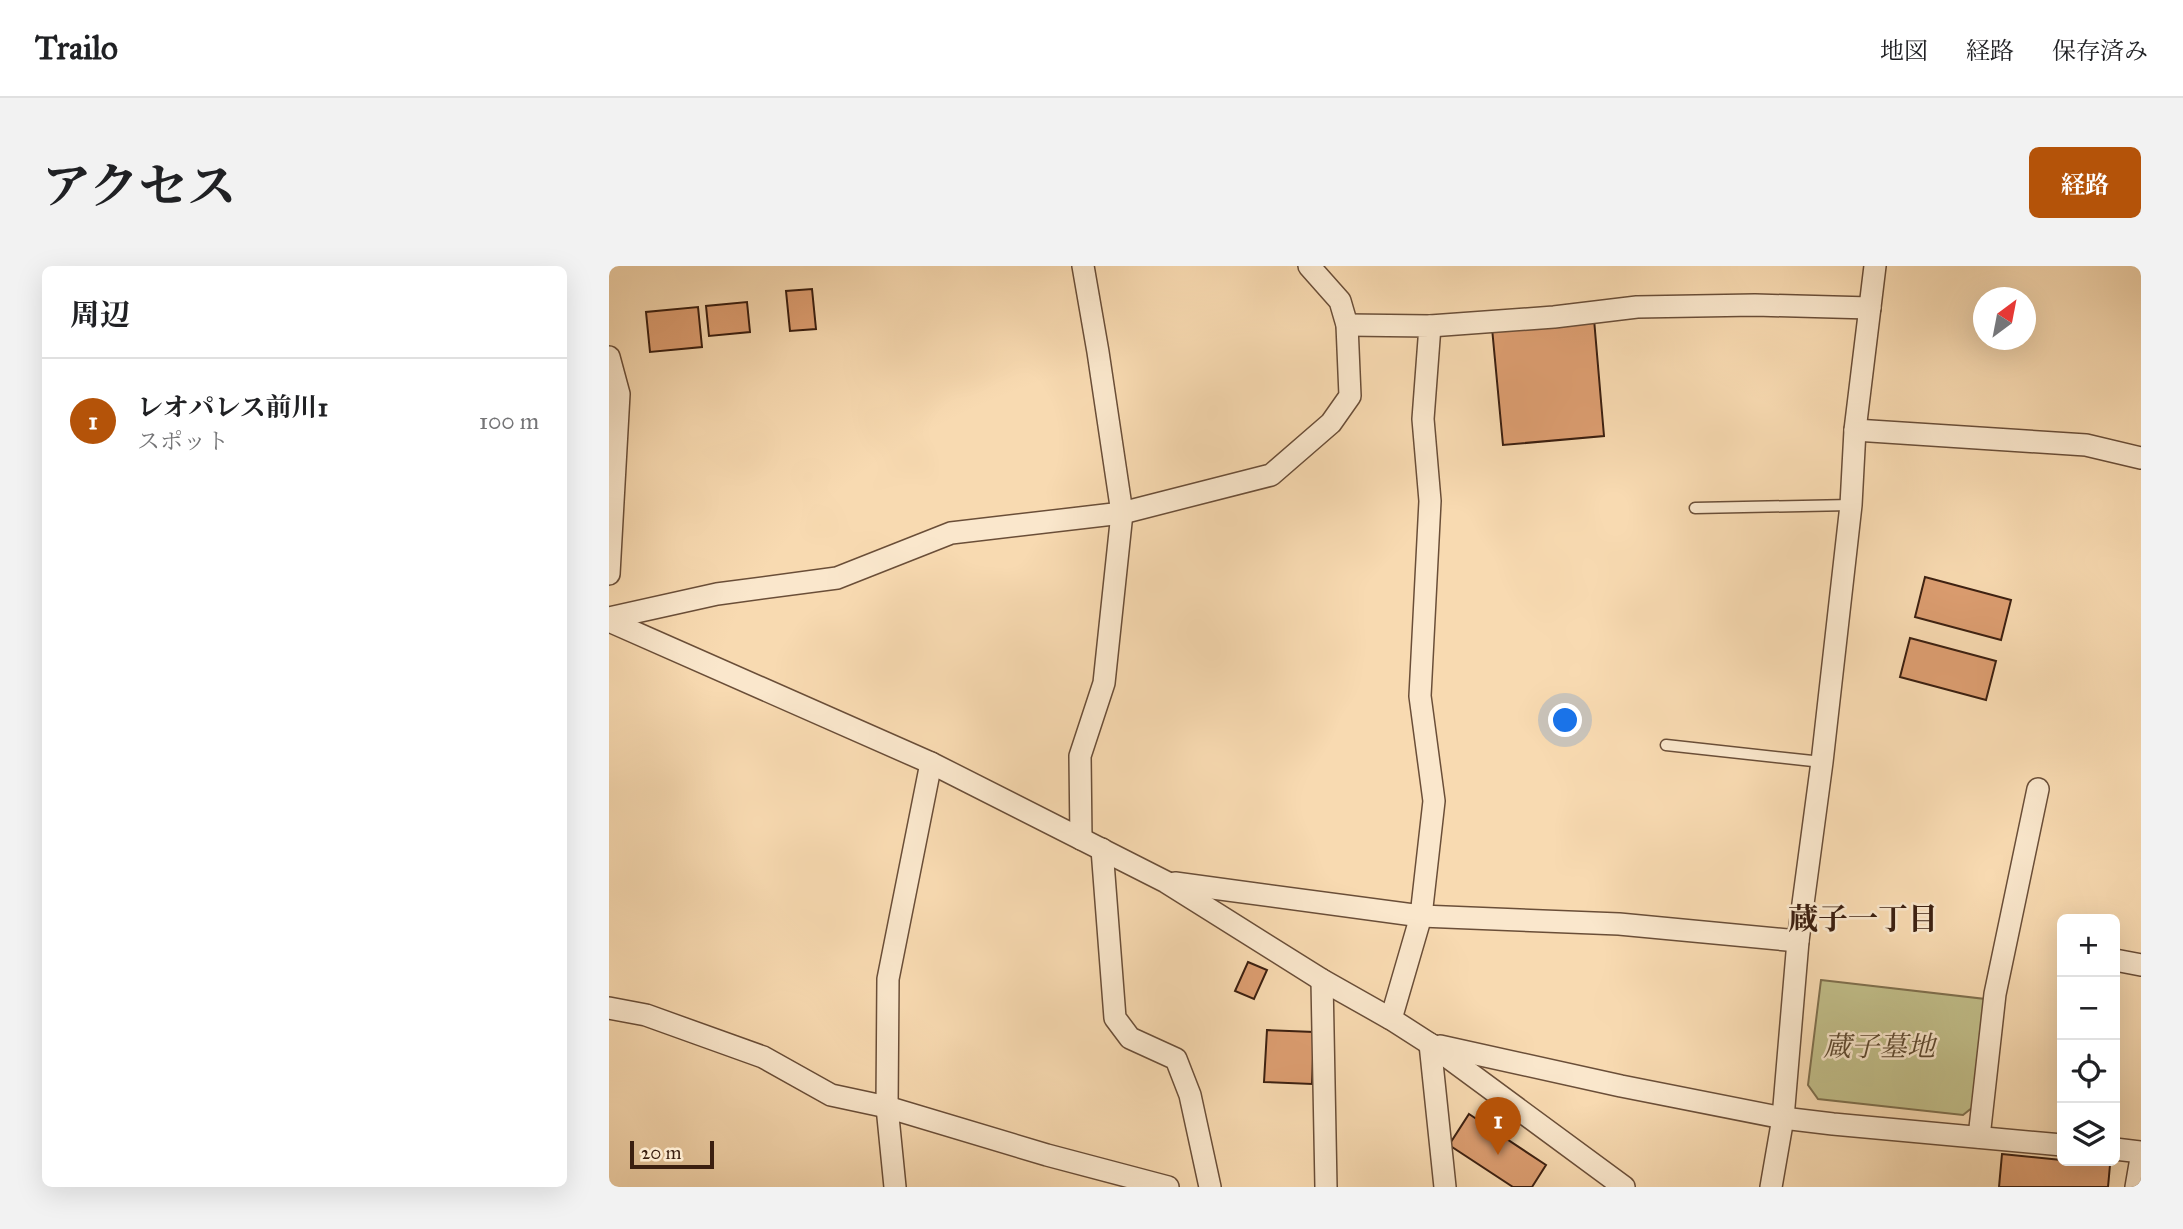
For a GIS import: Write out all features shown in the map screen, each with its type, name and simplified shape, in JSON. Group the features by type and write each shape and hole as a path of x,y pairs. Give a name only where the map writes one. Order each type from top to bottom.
{"street":[{"path":"1081,839 1080,757 1104,683 1122,513 1083,266"},
{"path":"609,619 717,594 837,578 951,533 1122,513 1271,475 1331,423 1350,396 1347,325 1340,301 1309,266"},
{"path":"1771,1187 1783,1118 1798,941 1822,762 1851,505 1855,430 1875,266"},
{"path":"1347,325 1430,326 1554,317 1637,307 1755,305 1870,308"},
{"path":"1391,1019 1421,916 1434,801 1420,696 1430,501 1423,419 1430,326"},
{"path":"609,358 619,394 609,574"},
{"path":"1855,430 2086,445 2141,458"},
{"path":"609,619 931,763 1166,882 1430,1044 1624,1187"},
{"path":"895,1187 887,1107 888,979 931,763"},
{"path":"1979,1137 1995,994 2039,789"},
{"path":"1102,849 1115,1018 1130,1038 1176,1059 1190,1095 1210,1187"},
{"path":"1166,882 1421,916 1619,924 1798,941"},
{"path":"2120,961 2141,965"},
{"path":"1322,980 1326,1187"},
{"path":"609,1008 646,1015 763,1057 831,1095 887,1107 1168,1187"},
{"path":"1430,1044 1783,1118 2057,1145"},
{"path":"1430,1044 1445,1187"},
{"path":"2120,1150 2141,1152"},
{"path":"2136,1187 2141,1158"}],"lane":[{"path":"1695,508 1851,505"},
{"path":"1666,745 1822,762"}],"green space":[{"name":"蔵子墓地","path":"1821,980 1985,999 1973,1107 1963,1115 1818,1099 1808,1085"}],"building":[{"path":"812,289 816,329 790,331 786,291"},
{"path":"747,302 750,332 709,336 706,306"},
{"path":"698,307 702,347 650,352 646,312"},
{"path":"1594,319 1604,436 1503,445 1492,328"},
{"path":"1925,577 2011,600 2001,640 1915,617"},
{"path":"1910,638 1996,661 1986,700 1900,677"},
{"path":"1248,962 1267,970 1254,999 1235,991"},
{"path":"1267,1030 1314,1032 1312,1084 1264,1082"},
{"path":"1469,1114 1546,1165 1532,1187 1513,1187 1449,1145"},
{"path":"2002,1154 2057,1160 2057,1166 2110,1166 2108,1187 1999,1187"}],"place":[{"name":"レオパレス前川1","path":"1498,1155"}],"district":[{"name":"蔵子一丁目","path":"1863,919"}]}
